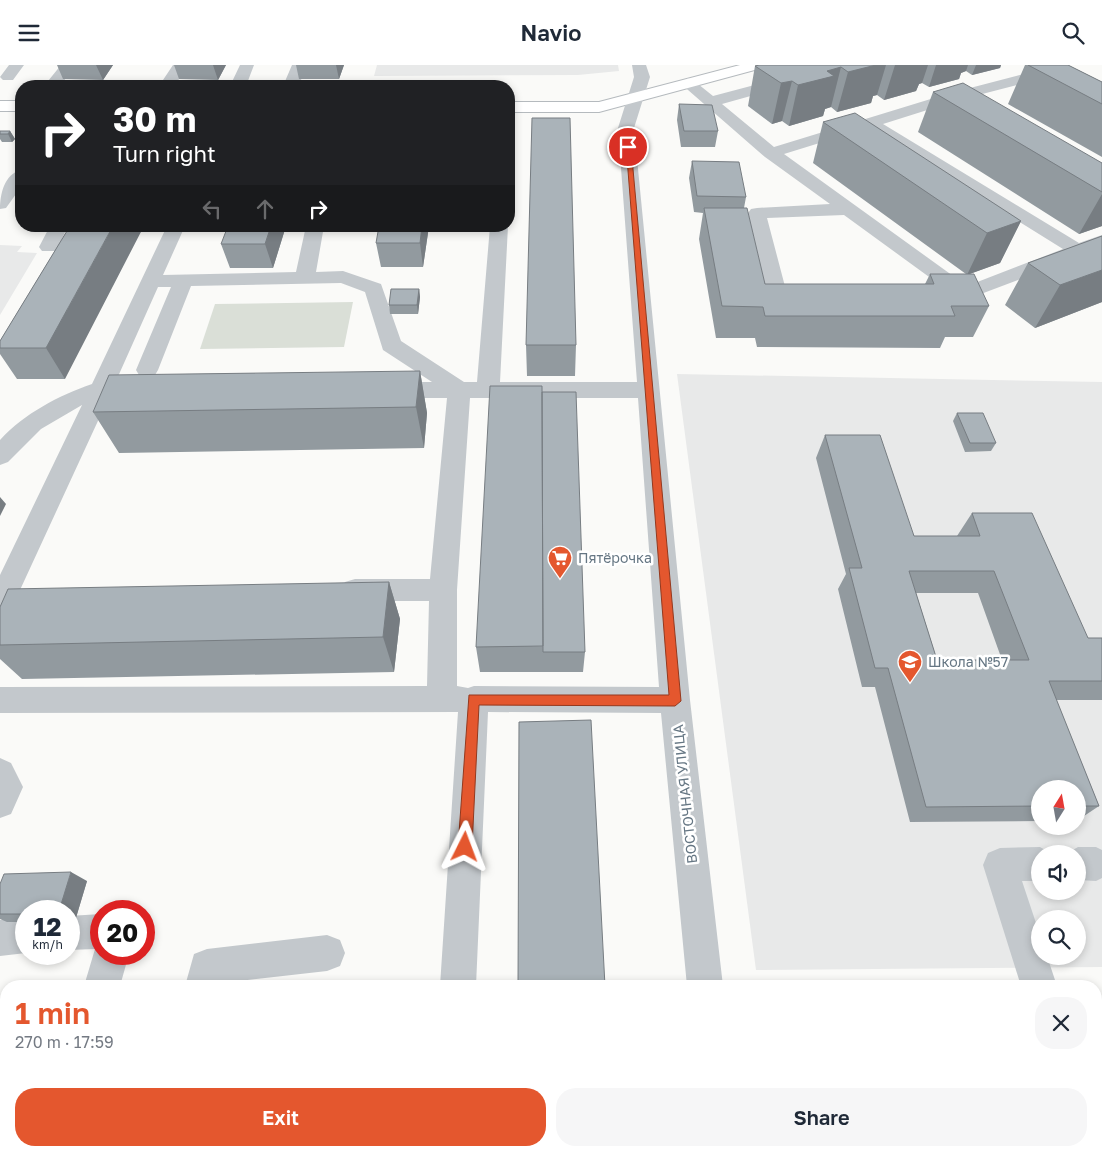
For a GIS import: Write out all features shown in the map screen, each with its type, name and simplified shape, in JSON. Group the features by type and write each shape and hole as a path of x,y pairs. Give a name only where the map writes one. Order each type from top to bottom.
{"main road":[{"path":"515,107 599,107 757,65"}],"street":[{"path":"57,80 69,65"},
{"path":"171,80 180,65"},
{"path":"241,80 247,65"},
{"path":"293,80 299,65"},
{"name":"ВОСТОЧНАЯ УЛИЦА","path":"639,65 642,77 626,128 675,701 704,980"},
{"path":"712,102 847,65"},
{"path":"1017,65 1052,85"},
{"path":"771,153 952,97 1036,76"},
{"path":"688,83 771,153 965,294"},
{"path":"871,123 1077,250"},
{"path":"0,204 15,183"},
{"path":"819,300 780,301 757,213 848,209"},
{"path":"49,247 56,232"},
{"path":"3,596 173,232"},
{"path":"305,278 314,232"},
{"path":"488,390 499,232"},
{"path":"936,295 965,294 1102,241"},
{"path":"151,281 343,277 374,288 391,345 459,390"},
{"path":"147,370 184,280"},
{"path":"0,456 16,436 50,410 101,389 160,389"},
{"path":"360,390 648,390"},
{"path":"442,699 443,590 459,390"},
{"path":"3,596 35,589"},
{"path":"329,590 443,590"},
{"path":"458,980 474,699"},
{"path":"0,700 474,699 675,701"},
{"path":"0,773 7,787 0,803"},
{"path":"1031,864 1000,865 1037,980"},
{"path":"0,938 15,937"},
{"path":"204,980 207,967 327,953"},
{"path":"104,980 108,965"}],"shaded area":[{"path":"377,65 618,65 619,71 578,75 374,76"},
{"path":"0,245 22,246 17,252 37,253 0,315"},
{"path":"353,302 344,347 200,349 215,304"},
{"name":"Школа №57","path":"677,374 1102,382 1102,967 756,970"}],"building":[{"path":"876,65 848,72 841,67 827,71 834,76 798,85 792,81 781,83 755,66"},
{"path":"1028,65 1068,65 1102,82 1102,104"},
{"path":"963,83 1102,163 1102,192 933,92"},
{"path":"679,104 712,105 718,131 684,131"},
{"path":"855,113 1021,221 987,233 823,122"},
{"path":"532,118 570,118 576,345 526,345"},
{"path":"0,131 10,131 8,134 0,134"},
{"path":"692,161 739,162 746,197 697,196"},
{"path":"704,208 747,208 765,284 934,284 930,274 974,274 989,306 951,306 955,316 765,316 763,307 722,306"},
{"path":"66,232 110,232 46,348 0,348 0,341"},
{"path":"226,232 269,232 265,244 221,244"},
{"path":"378,232 421,232 420,243 376,243"},
{"path":"1102,236 1102,270 1060,285 1028,263"},
{"path":"391,289 419,289 417,305 389,305"},
{"path":"420,371 416,407 93,412 109,375"},
{"path":"490,386 542,386 543,646 476,647"},
{"path":"542,392 576,392 585,652 543,652"},
{"path":"957,413 983,413 996,443 970,443"},
{"path":"825,435 880,435 914,536 980,536 972,513 1032,513 1088,638 1102,638 1102,681 1049,681 1099,806 1086,806 1086,780 1031,780 1031,806 926,807 888,668 875,668 849,568 862,568","holes":["909,571 994,571 1029,660 937,660"]},
{"path":"389,582 383,637 0,645 0,607 8,589"},
{"path":"591,720 605,980 518,980 519,722"},
{"path":"71,872 62,900 15,900 15,914 0,914 0,884 4,874"}],"place":[{"name":"Пятёрочка","path":"560,579"},
{"name":"Школа №57","path":"910,683"}],"route":[{"path":"465,847 474,699 675,701 628,147"}]}
